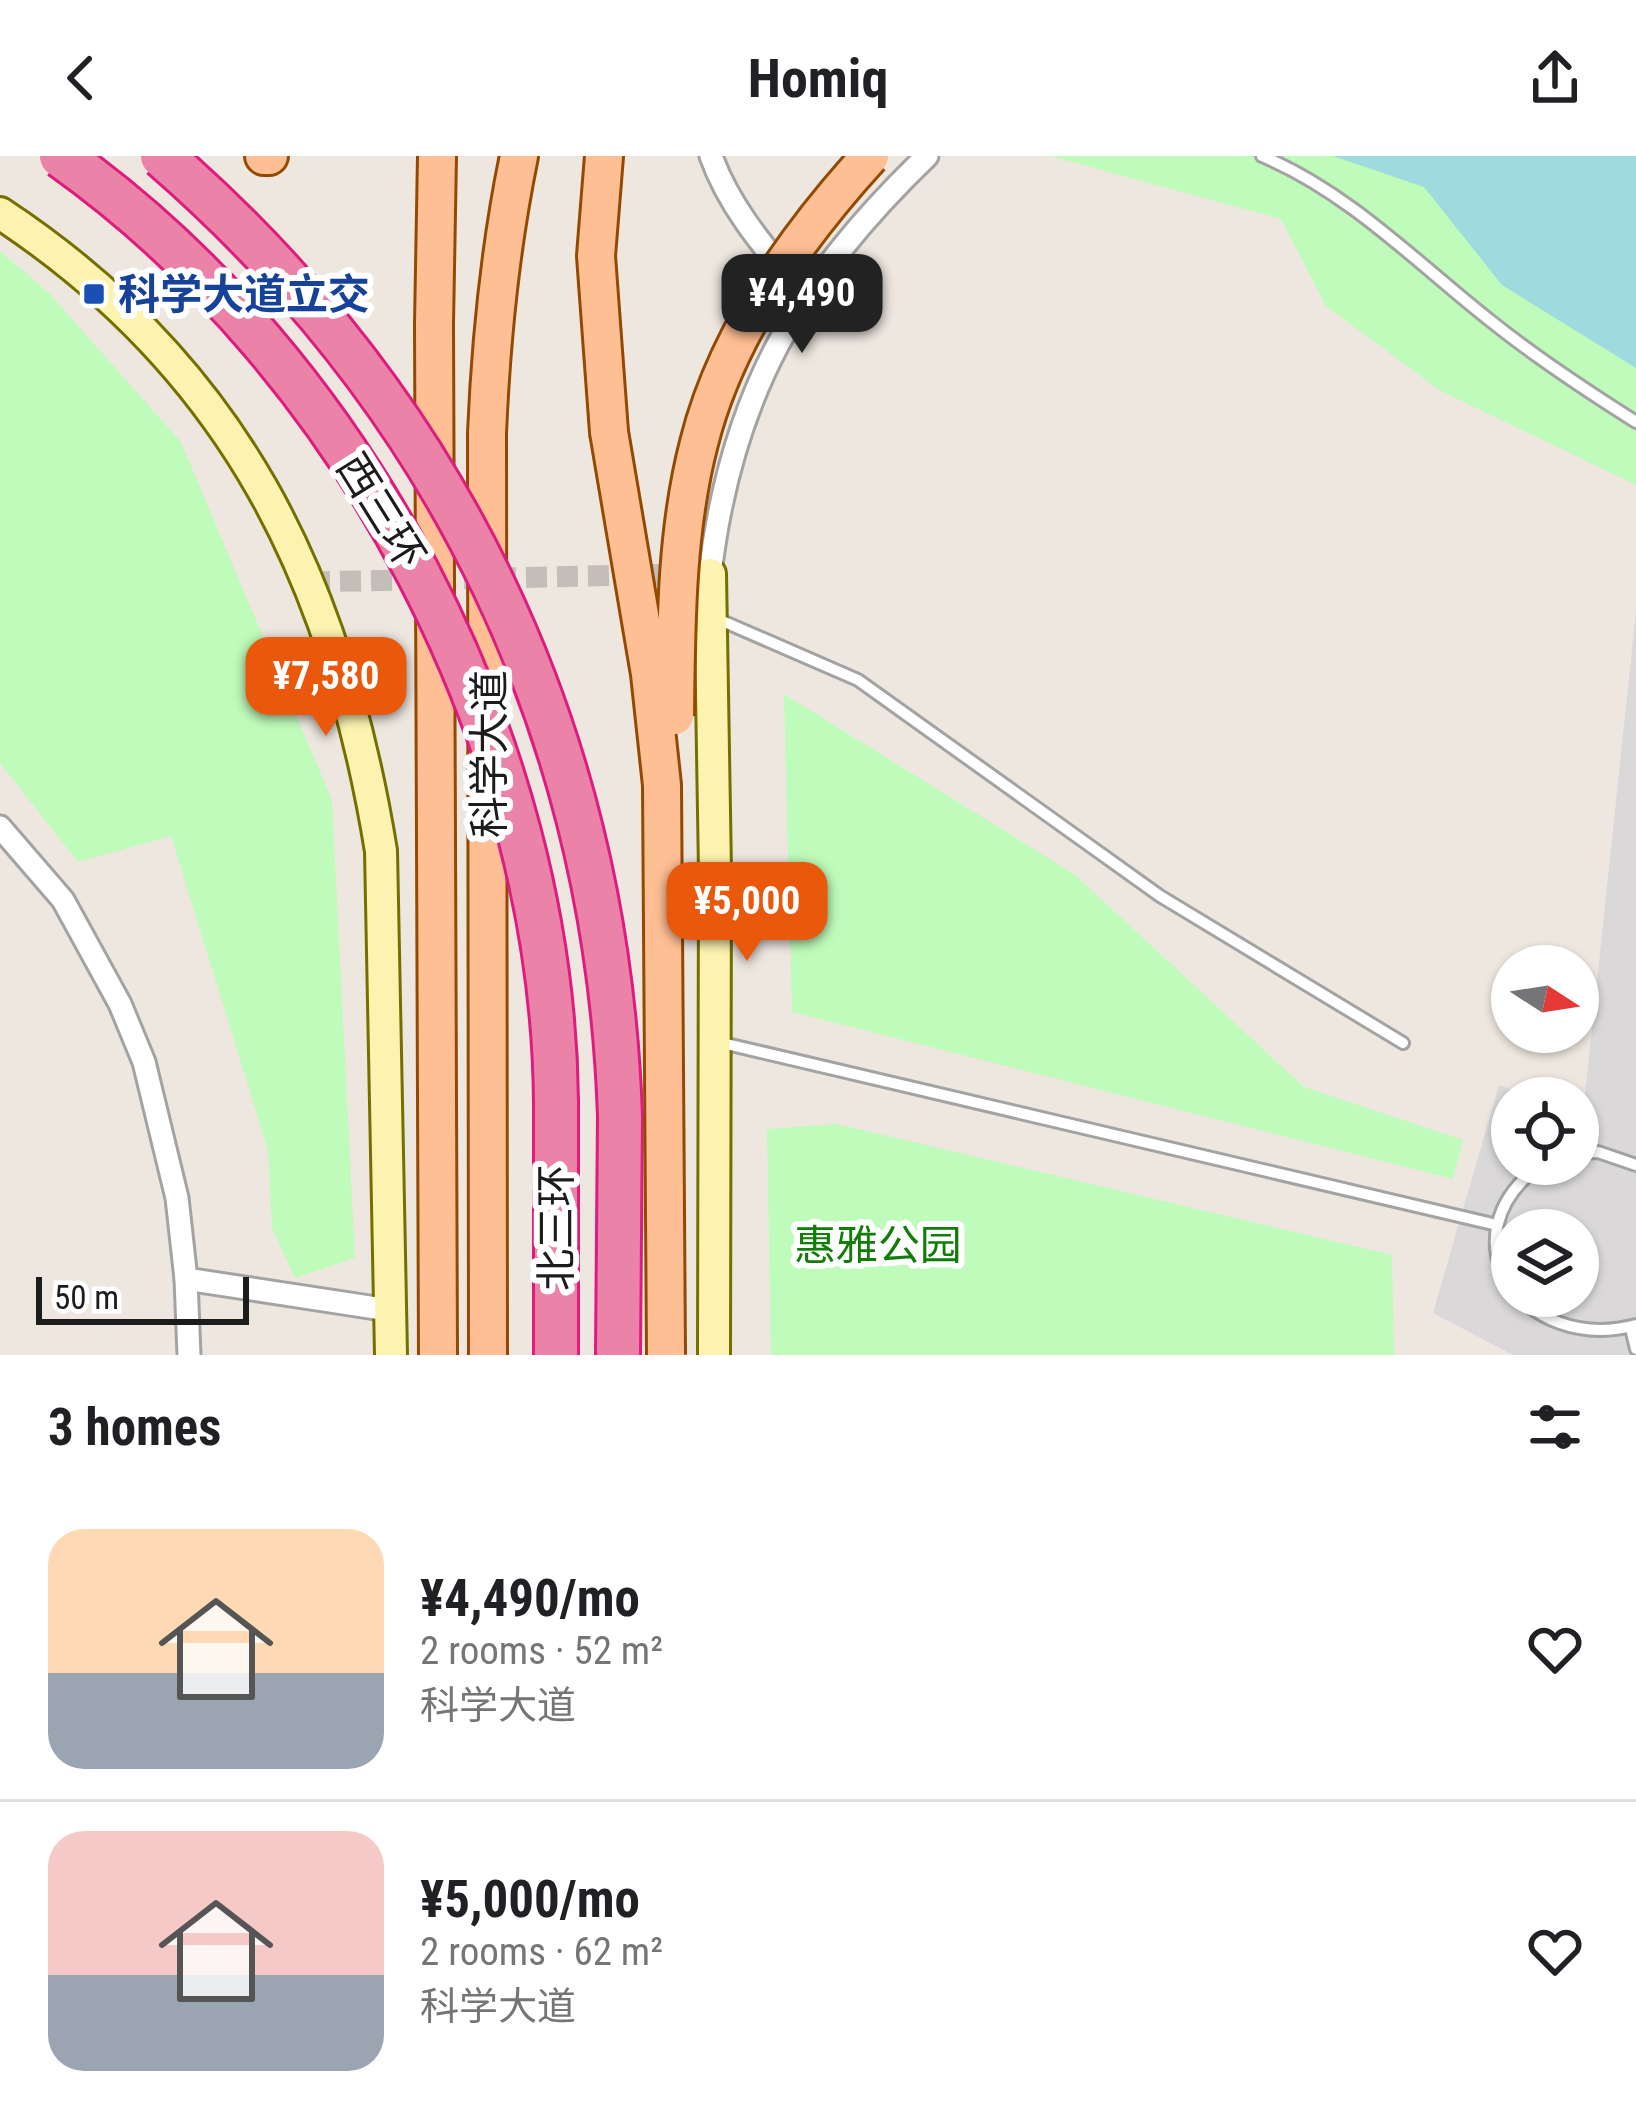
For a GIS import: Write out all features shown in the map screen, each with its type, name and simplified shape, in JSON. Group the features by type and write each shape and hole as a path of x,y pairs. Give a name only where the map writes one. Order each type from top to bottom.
{"highway":[{"name":"西三环","path":"62,156 151,230 256,338 351,458 429,590 482,715 523,846 548,986 556,1102"},
{"name":"西三环","path":"161,156 248,235 358,364 403,422 485,562 541,692 584,831 611,978 620,1116"},
{"name":"北三环","path":"556,1102 556,1355"},
{"name":"北三环","path":"618,1355 620,1116"}],"main road":[{"path":"437,156 438,1355"},
{"name":"科学大道","path":"488,1355 487,433 498,287 519,156"},
{"path":"604,156 596,256 609,432 650,674 662,784 666,1355"},
{"path":"663,916 678,802 676,630 687,504 699,441 726,368 794,246 870,156"},
{"path":"0,213 122,308 194,388 261,485 287,534 344,675 381,850 391,1355"},
{"path":"710,574 714,1355"}],"street":[{"path":"711,156 718,176 754,233 806,298"},
{"path":"710,574 717,516 735,442 779,338 847,240 927,156"},
{"path":"0,827 63,900 120,1004 144,1062 177,1198 189,1355"},
{"path":"186,1279 389,1310"}],"lane":[{"path":"1262,156 1372,221 1493,323 1636,422"},
{"path":"710,616 858,680 1160,896 1403,1043"},
{"path":"713,1041 1491,1224"},
{"path":"1599,1152 1636,1165"},
{"path":"1529,1317 1567,1337 1585,1339 1634,1327 1636,1349"}],"shaded area":[{"path":"1636,612 1636,1355 1513,1355 1433,1313 1491,1113 1491,1185 1599,1185 1599,1077 1587,1077 1589,1053 1599,1053 1599,962"}],"green space":[{"path":"1050,156 1636,156 1636,485 1441,391 1326,306 1281,219"},
{"path":"0,251 49,293 181,442 332,800 355,1258 295,1278 272,1228 268,1150 171,836 78,862 0,763"},
{"path":"784,694 1074,874 1304,1087 1463,1140 1453,1179 792,1012"},
{"name":"惠雅公园","path":"837,1124 1392,1255 1394,1355 771,1355 767,1129"}],"water":[{"path":"1333,156 1636,156 1636,368 1502,285 1424,187"}],"tunnel":[{"path":"309,582 685,574"}],"place":[{"name":"科学大道立交","path":"94,294"}]}
